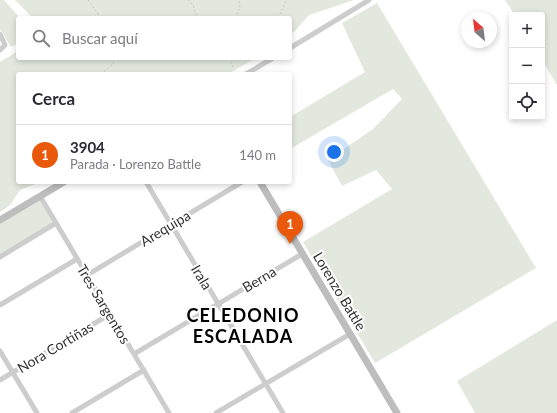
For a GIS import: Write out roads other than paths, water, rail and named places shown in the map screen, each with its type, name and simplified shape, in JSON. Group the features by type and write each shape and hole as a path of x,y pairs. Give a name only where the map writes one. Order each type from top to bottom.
{"street":[{"path":"292,47 369,0"},
{"path":"0,34 5,45 0,50"},
{"path":"249,72 270,60"},
{"path":"0,220 61,184"},
{"name":"Irala","path":"147,184 283,413"},
{"name":"Arequipa","path":"87,275 239,184"},
{"name":"Lorenzo Battle","path":"261,184 397,413"},
{"name":"Tres Sargentos","path":"40,196 169,413"},
{"path":"0,257 56,223"},
{"name":"Berna","path":"134,354 302,254"},
{"path":"0,305 77,259"},
{"name":"Nora Cortiñas","path":"0,380 110,314"},
{"path":"216,413 350,334"},
{"path":"0,351 37,413"},
{"path":"72,413 144,370"}],"place":[{"name":"3904","path":"290,244"}],"district":[{"name":"CELEDONIO ESCALADA","path":"243,325"}]}
